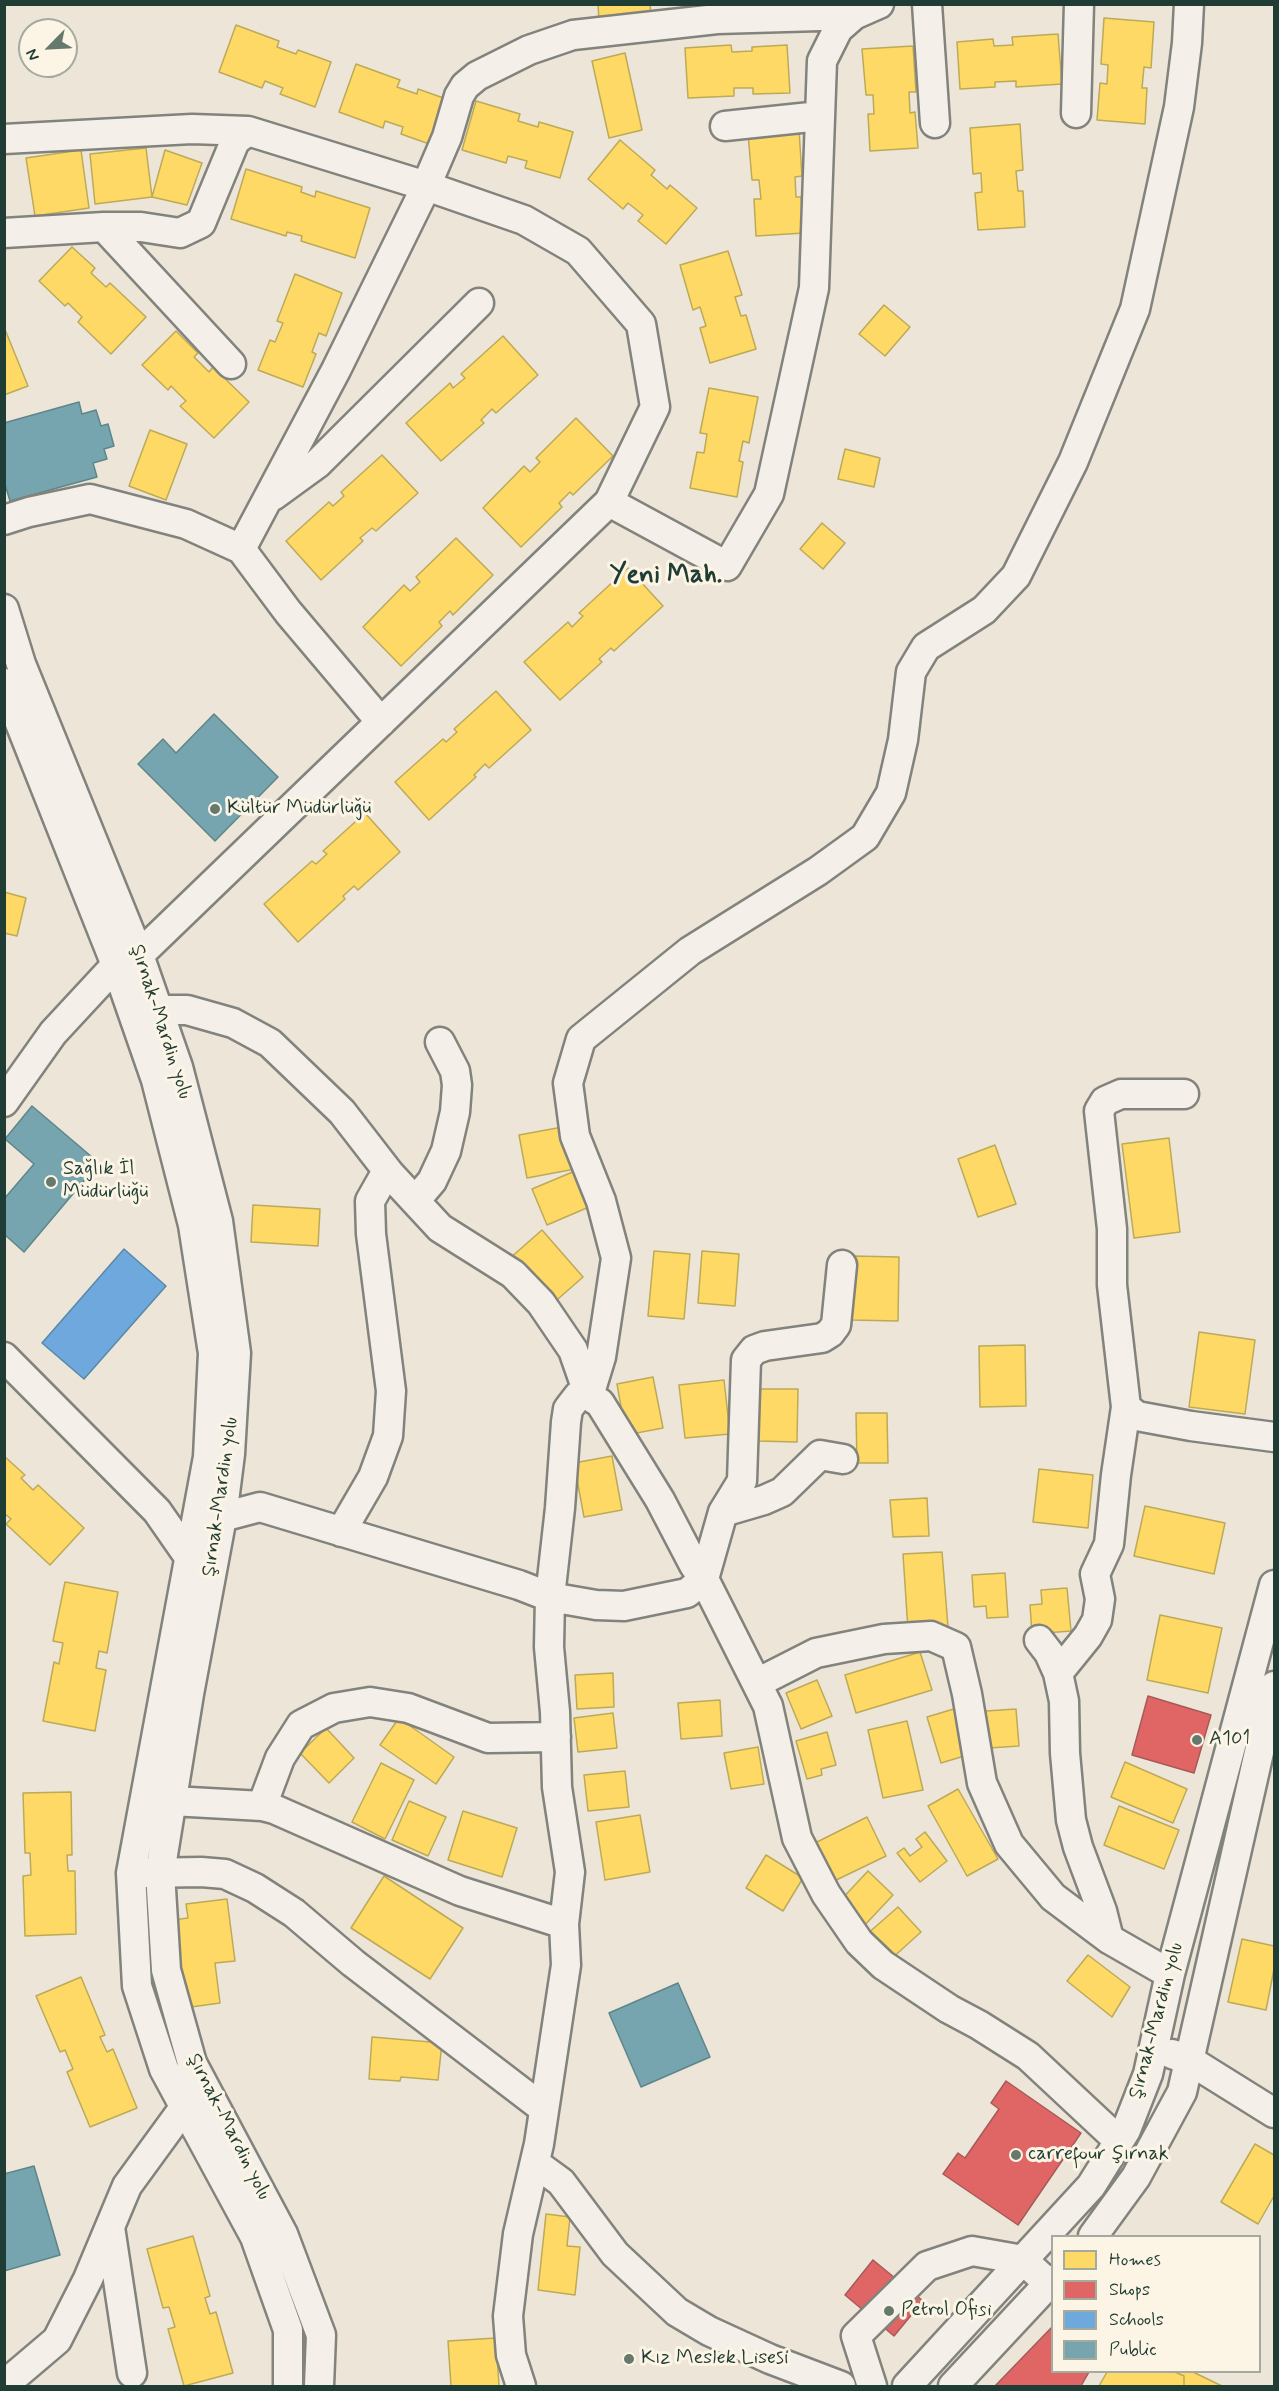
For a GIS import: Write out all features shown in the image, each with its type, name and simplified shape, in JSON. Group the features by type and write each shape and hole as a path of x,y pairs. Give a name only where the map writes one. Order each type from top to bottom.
{"street":[{"path":"927,4 935,123"},
{"path":"1076,113 1079,4"},
{"path":"589,1396 601,1357 616,1258 600,1201 575,1136 568,1083 581,1040 690,951 818,871 865,837 891,794 903,740 910,672 926,647 984,610 1016,576 1072,462 1135,309 1179,107 1189,4"},
{"path":"609,502 727,566 769,494 814,288 822,61 838,29 867,10"},
{"path":"241,549 336,370 426,186 447,137 459,96 465,86 503,63 549,41 573,35 717,19 867,10"},
{"path":"725,126 820,116"},
{"path":"4,139 192,129 248,131 426,186 524,220 578,251 641,324 655,407 609,502 53,1033 4,1102"},
{"path":"4,233 141,227 180,233 201,223 235,141 248,131"},
{"path":"104,227 231,363"},
{"path":"267,500 317,464 479,303"},
{"path":"4,520 29,512 90,500 186,524 241,549 288,612 381,722"},
{"name":"Şırnak-Mardin yolu","path":"4,609 21,664 127,960 193,1225 213,1353 208,1457 131,1873 137,1986 164,2069 255,2236 288,2330 288,2386"},
{"name":"Şırnak-Mardin yolu","path":"4,683 109,952 127,960 158,1010 178,1067 218,1221 236,1353 230,1454 222,1516 189,1694 160,1873 166,1970 192,2063 283,2234 321,2335 319,2386"},
{"path":"158,1010 187,1010 233,1023 270,1043 342,1112 390,1174 440,1228 513,1275 541,1303 573,1350 589,1396"},
{"path":"415,1201 432,1181 446,1151 455,1112 457,1085 455,1071 440,1042"},
{"path":"1058,1673 1088,1636 1097,1620 1100,1599 1095,1574 1109,1544 1126,1407 1112,1285 1112,1229 1099,1111 1106,1101 1120,1094 1184,1094"},
{"path":"341,1532 373,1477 388,1436 391,1391 371,1234 370,1201 383,1178 390,1174"},
{"path":"222,1516 260,1507 519,1585 550,1597 596,1605 624,1606 687,1593 704,1579 723,1512 742,1481 747,1360 754,1350 765,1346 822,1338 830,1333 836,1325 842,1265"},
{"path":"4,1357 157,1511 189,1557"},
{"path":"521,2386 511,2355 508,2316 518,2234 535,2163 566,1965 564,1924 570,1872 557,1787 556,1737 549,1647 550,1597 568,1409 578,1396 589,1396 600,1403 660,1500 704,1579 768,1706 797,1838 826,1894 859,1942 883,1965 949,2009 1028,2056 1119,2141"},
{"path":"1126,1407 1137,1416 1275,1437"},
{"path":"723,1512 782,1492 820,1455 843,1459"},
{"name":"Şırnak-Mardin yolu","path":"907,2386 1091,2186 1126,2130 1148,2074 1170,1974 1275,1585"},
{"path":"757,1683 816,1653 884,1639 931,1636 956,1647 967,1694 982,1783 1009,1844 1053,1897 1109,1939 1170,1974"},
{"path":"1040,1640 1058,1673 1064,1701 1065,1753 1071,1820 1109,1939"},
{"name":"Şırnak-Mardin yolu","path":"1094,2235 1136,2177 1182,2092 1268,1734 1275,1686"},
{"path":"262,1806 280,1758 301,1725 334,1708 370,1702 408,1708 488,1738 556,1737"},
{"path":"172,1801 262,1806 274,1809 460,1891 564,1924"},
{"path":"131,1873 225,1874 255,1888 294,1913 353,1964 544,2109"},
{"path":"1154,2048 1189,2060 1275,2113"},
{"path":"4,2385 57,2340 88,2279 127,2186 184,2106 203,2084"},
{"path":"535,2163 561,2182 615,2254 677,2312 709,2331 770,2359 841,2386"},
{"path":"110,2227 132,2373"},
{"path":"872,2386 856,2336 927,2266 972,2251 1023,2260 1051,2282 953,2386"}],"building: Homes":[{"path":"598,4 650,4 651,15 599,21"},
{"path":"1104,18 1154,22 1151,68 1144,67 1142,88 1147,88 1145,124 1097,120 1100,83 1107,84 1108,65 1101,64"},
{"path":"236,25 279,41 277,47 296,54 298,50 331,62 315,107 280,94 283,88 265,81 262,88 219,72"},
{"path":"1058,34 1062,84 1016,87 1016,81 995,82 995,87 960,89 957,42 993,39 994,46 1013,45 1012,37"},
{"path":"731,45 732,52 752,51 752,47 787,45 790,93 753,94 753,88 734,88 734,96 688,98 685,48"},
{"path":"913,46 916,92 909,92 910,113 915,112 918,148 870,151 868,114 874,114 873,95 866,95 862,49"},
{"path":"625,53 642,130 609,138 592,61"},
{"path":"356,64 400,80 397,87 417,94 418,89 452,101 435,146 401,134 403,127 385,121 383,128 339,112"},
{"path":"476,101 520,114 518,121 538,127 539,122 573,132 560,178 525,168 527,161 508,156 506,163 462,150"},
{"path":"1020,124 1023,170 1016,171 1018,191 1023,191 1025,227 978,230 975,193 982,192 981,173 973,174 970,128"},
{"path":"799,130 802,176 795,177 796,197 801,197 804,233 756,236 754,199 761,199 759,180 752,180 748,134"},
{"path":"620,140 655,170 651,175 667,189 670,185 697,208 666,244 638,221 643,215 628,203 623,209 588,179"},
{"path":"146,148 152,197 95,204 90,154"},
{"path":"81,150 89,208 35,216 26,158"},
{"path":"165,150 202,163 187,205 152,197"},
{"path":"246,169 302,187 301,192 315,197 316,191 370,208 355,258 301,241 302,236 287,232 286,236 231,219"},
{"path":"72,247 95,268 91,273 106,287 110,283 146,317 111,354 78,322 82,317 68,303 65,306 39,281"},
{"path":"728,251 742,295 735,297 741,316 746,315 756,349 710,363 700,328 706,326 700,307 693,310 680,265"},
{"path":"295,274 342,293 326,336 319,333 312,352 316,354 303,387 258,370 270,340 275,342 283,323 277,321"},
{"path":"884,305 910,327 885,356 859,334"},
{"path":"4,327 28,386 4,395"},
{"path":"176,331 198,353 194,357 209,372 213,367 249,402 214,438 180,406 186,401 171,386 168,390 142,365"},
{"path":"503,336 538,375 496,413 492,409 481,420 484,423 441,461 406,423 450,383 453,388 465,378 461,374"},
{"path":"709,388 758,397 749,443 743,441 739,461 743,462 737,497 690,488 697,452 704,453 707,434 700,433"},
{"path":"576,418 613,456 573,495 570,492 559,503 562,507 521,547 483,508 524,466 530,472 540,462 536,458"},
{"path":"150,430 187,444 166,500 129,486"},
{"path":"845,449 880,458 874,487 838,479"},
{"path":"382,455 418,493 376,531 372,528 360,538 363,541 321,580 286,541 329,502 333,506 344,496 341,492"},
{"path":"822,523 845,543 823,569 800,549"},
{"path":"456,538 493,575 453,615 450,611 439,622 442,626 401,666 363,627 404,585 410,591 420,582 416,577"},
{"path":"628,568 663,606 614,651 611,648 599,659 602,662 560,700 524,662 568,622 572,627 583,616 579,613"},
{"path":"496,691 531,730 489,768 485,764 474,775 476,777 429,820 395,782 443,739 446,742 457,732 454,729"},
{"path":"365,813 400,852 358,890 354,886 343,896 345,899 298,942 264,904 312,861 316,864 327,854 323,851"},
{"path":"4,892 26,898 17,936 4,933"},
{"path":"568,1126 575,1169 527,1178 519,1135"},
{"path":"1169,1138 1180,1232 1134,1238 1122,1144"},
{"path":"995,1145 1016,1204 978,1217 958,1159"},
{"path":"575,1171 589,1207 547,1225 532,1189"},
{"path":"253,1205 320,1209 318,1246 251,1242"},
{"path":"542,1230 583,1277 550,1306 509,1259"},
{"path":"654,1251 690,1254 684,1319 648,1316"},
{"path":"702,1251 739,1254 735,1306 698,1303"},
{"path":"853,1256 899,1257 898,1321 852,1320"},
{"path":"1199,1332 1255,1340 1245,1414 1189,1407"},
{"path":"1025,1345 1026,1406 980,1407 979,1346"},
{"path":"653,1377 663,1428 626,1435 617,1384"},
{"path":"724,1380 730,1434 685,1438 679,1385"},
{"path":"758,1389 798,1389 797,1442 758,1441"},
{"path":"856,1413 887,1413 888,1463 857,1463"},
{"path":"4,1456 25,1475 21,1478 33,1490 38,1485 84,1528 50,1565 6,1524 11,1519 4,1513"},
{"path":"612,1456 622,1510 584,1517 574,1463"},
{"path":"1039,1469 1093,1475 1088,1528 1033,1522"},
{"path":"927,1498 929,1536 893,1537 890,1500"},
{"path":"1145,1506 1225,1523 1214,1574 1134,1556"},
{"path":"942,1552 948,1627 908,1630 903,1554"},
{"path":"1005,1573 1008,1617 987,1618 986,1606 974,1607 972,1575"},
{"path":"65,1582 118,1592 107,1653 99,1651 96,1668 106,1670 95,1731 43,1721 54,1662 59,1664 63,1643 53,1641"},
{"path":"1067,1588 1071,1631 1032,1634 1030,1605 1042,1604 1041,1590"},
{"path":"1160,1615 1222,1628 1208,1693 1147,1680"},
{"path":"920,1652 932,1690 856,1713 845,1675"},
{"path":"613,1673 614,1707 577,1709 575,1675"},
{"path":"817,1680 832,1716 801,1729 786,1693"},
{"path":"720,1700 722,1736 681,1739 678,1703"},
{"path":"957,1708 971,1754 941,1763 927,1717"},
{"path":"1016,1709 1019,1746 989,1748 986,1711"},
{"path":"613,1713 617,1748 578,1752 574,1718"},
{"path":"399,1718 454,1757 436,1784 380,1745"},
{"path":"907,1721 923,1790 883,1798 868,1730"},
{"path":"326,1728 354,1758 329,1783 300,1753"},
{"path":"827,1732 836,1765 821,1769 822,1775 807,1779 796,1741"},
{"path":"758,1747 764,1784 731,1789 724,1753"},
{"path":"1125,1762 1187,1789 1173,1823 1111,1797"},
{"path":"381,1763 414,1780 385,1839 352,1822"},
{"path":"625,1771 629,1807 588,1811 584,1775"},
{"path":"958,1789 998,1859 967,1876 928,1806"},
{"path":"71,1792 72,1855 67,1855 68,1871 75,1871 76,1934 25,1936 23,1876 31,1875 30,1853 25,1853 23,1793"},
{"path":"409,1801 446,1817 428,1856 392,1840"},
{"path":"1119,1806 1179,1830 1164,1869 1104,1845"},
{"path":"463,1811 517,1828 502,1877 448,1860"},
{"path":"640,1815 650,1872 605,1880 596,1822"},
{"path":"867,1817 886,1856 830,1883 811,1845"},
{"path":"925,1832 947,1861 920,1882 897,1853 904,1848 910,1856 922,1847 916,1839"},
{"path":"766,1855 803,1878 783,1911 746,1888"},
{"path":"868,1871 893,1895 863,1927 838,1903"},
{"path":"384,1876 463,1928 430,1979 351,1928"},
{"path":"227,1899 235,1961 215,1963 220,2003 184,2008 173,1920 188,1918 186,1904"},
{"path":"898,1907 921,1932 889,1961 866,1935"},
{"path":"1242,1939 1274,1946 1274,1969 1266,2010 1228,2002"},
{"path":"1088,1955 1130,1987 1112,2017 1067,1981"},
{"path":"81,1977 105,2035 100,2037 107,2052 113,2049 137,2108 90,2127 67,2072 73,2069 65,2050 60,2052 36,1996"},
{"path":"372,2037 442,2043 438,2080 401,2077 400,2081 369,2079"},
{"path":"1255,2144 1274,2155 1274,2196 1258,2224 1221,2202"},
{"path":"546,2214 570,2217 567,2246 580,2247 575,2295 538,2290"},
{"path":"193,2236 210,2296 205,2298 210,2314 216,2312 233,2373 184,2386 168,2329 175,2327 169,2307 163,2308 147,2249"},
{"path":"496,2338 499,2386 451,2386 448,2341"},
{"path":"1106,2373 1177,2373 1184,2376 1184,2386 1099,2386"},
{"path":"1177,2373 1195,2373 1222,2386 1184,2386 1184,2376"}],"building: Shops":[{"path":"1148,1696 1211,1715 1194,1773 1132,1755"},
{"name":"carrefour şırnak","path":"1006,2081 1081,2133 1018,2225 943,2174 958,2153 965,2158 999,2109 991,2103"},
{"path":"873,2260 923,2301 894,2336 845,2295"},
{"path":"1051,2328 1051,2373 1088,2373 1081,2386 995,2386"}],"building: Schools":[{"path":"124,1249 166,1286 84,1379 42,1343"}],"building: Public":[{"path":"79,402 82,414 96,410 101,426 108,424 114,446 104,449 107,459 93,463 97,477 10,501 4,481 4,423"},
{"name":"Kültür Müdürlüğü","path":"214,714 278,777 215,841 138,764 163,739 176,753"},
{"name":"Sağlık İl Müdürlüğü","path":"32,1106 99,1163 24,1252 4,1234 4,1199 34,1164 5,1139"},
{"path":"678,1983 710,2057 641,2087 609,2013"},
{"path":"34,2166 60,2255 4,2271 4,2174"}],"place":[{"name":"Kültür Müdürlüğü","path":"215,809"},
{"name":"Sağlık İl Müdürlüğü","path":"51,1182"},
{"name":"A101","path":"1197,1740"},
{"name":"carrefour şırnak","path":"1016,2155"},
{"name":"Petrol Ofisi","path":"889,2311"},
{"name":"Kız Meslek Lisesi","path":"629,2359"}],"district":[{"name":"Yeni Mah.","path":"666,577"}]}
